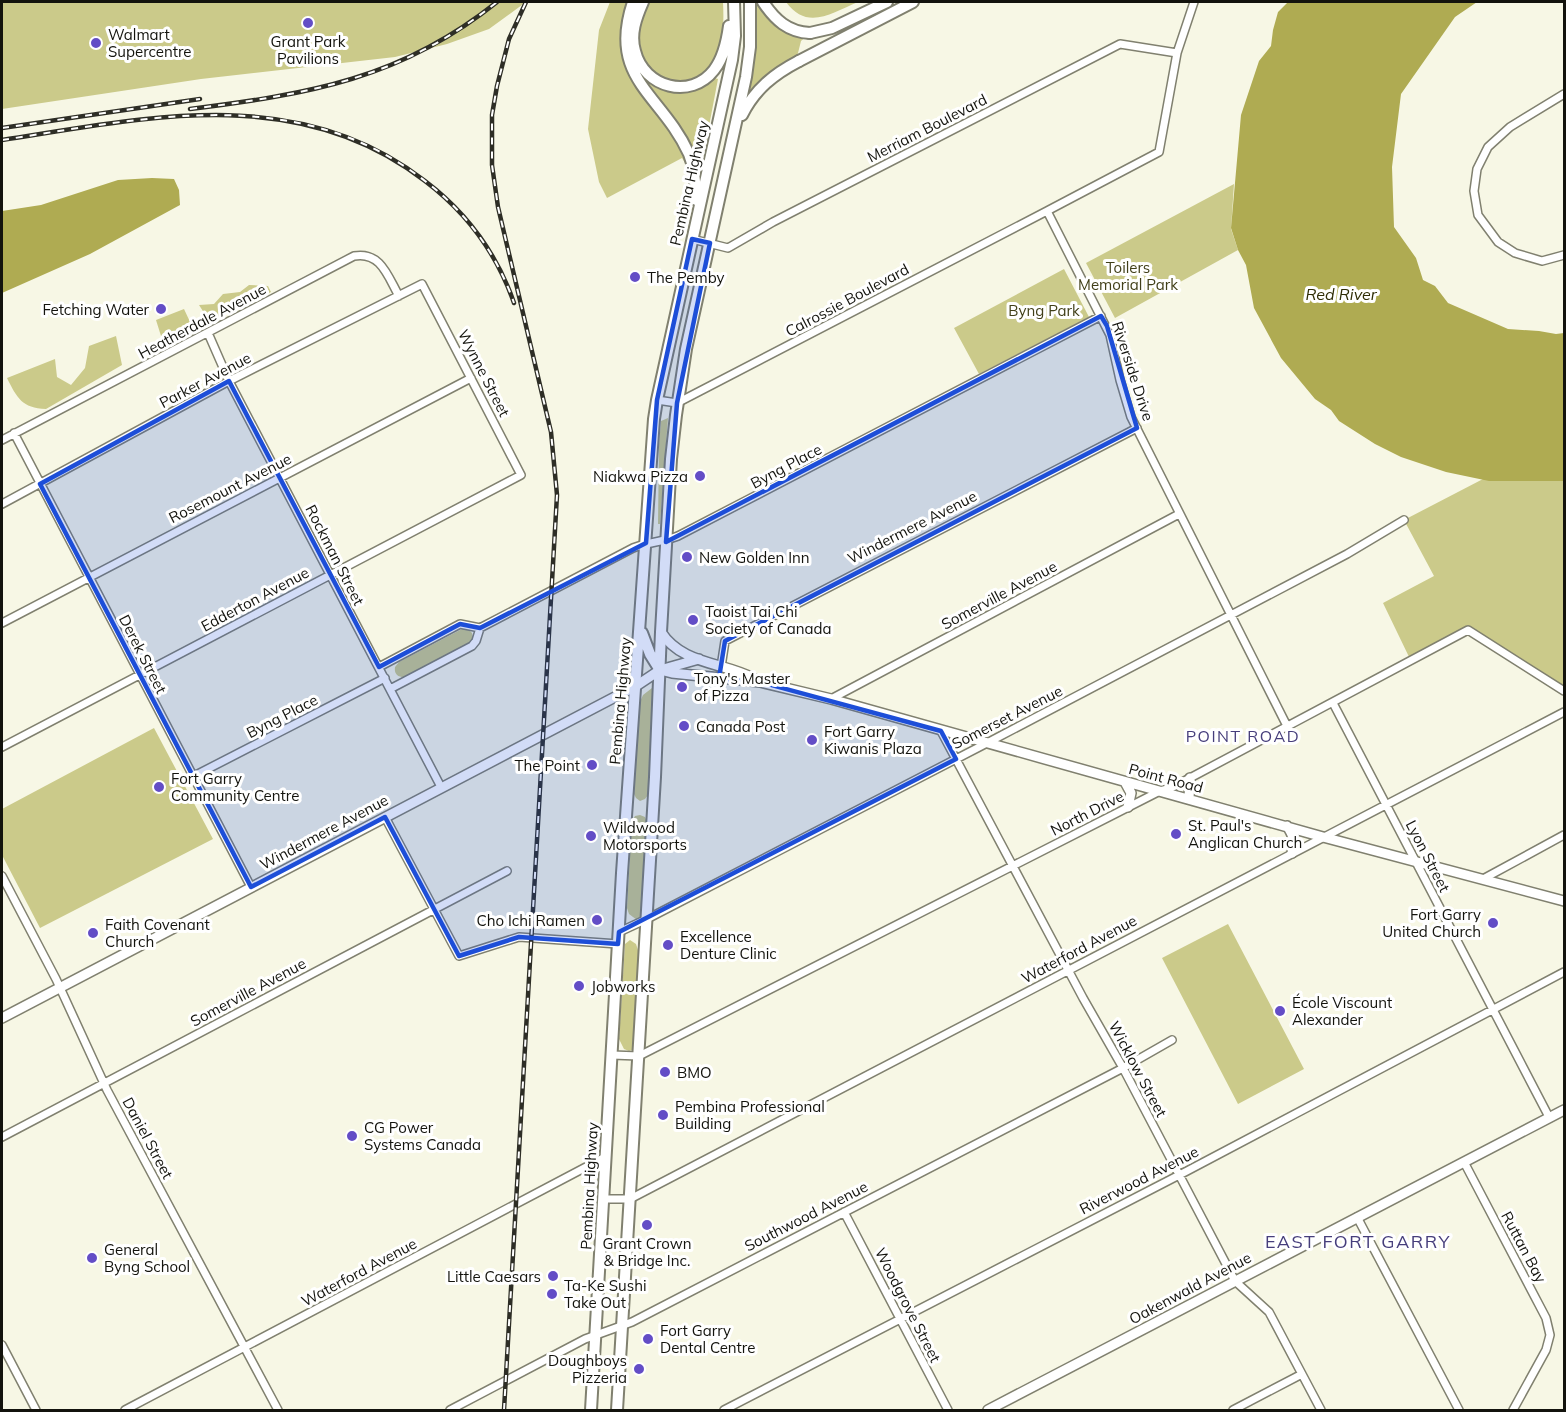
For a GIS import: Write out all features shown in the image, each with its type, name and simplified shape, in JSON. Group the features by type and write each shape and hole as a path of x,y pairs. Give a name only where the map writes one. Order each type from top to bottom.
{"main road":[{"path":"633,2 626,29 627,56 637,78 689,153 695,179 696,220"},
{"path":"643,2 635,24 633,38 634,51 639,63 649,76 659,83 681,87 695,85 706,78 719,63 728,38 732,2"},
{"name":"Pembina Highway","path":"591,1410 618,944 657,399 732,60 735,36 732,2"},
{"path":"617,1410 647,919 671,459 686,349 749,56 750,2"},
{"path":"763,2 775,18 786,27 810,33 832,28 887,2"},
{"path":"735,128 756,92 773,77 799,61 913,2"},
{"path":"641,630 650,654 660,670"}],"street":[{"path":"1047,211 1159,153 1177,53 1194,2"},
{"name":"Merriam Boulevard","path":"692,239 728,248 773,222 1120,44 1177,53"},
{"path":"1564,94 1510,127 1488,147 1477,169 1474,191 1478,215 1498,242 1515,253 1542,261 1564,255"},
{"name":"Riverside Drive","path":"1047,211 1110,335 1120,380 1137,428 1287,726"},
{"name":"Calrossie Boulevard","path":"677,403 1047,211"},
{"name":"Heatherdale Avenue","path":"2,440 354,255 366,255 380,262 399,296"},
{"name":"Parker Avenue","path":"2,504 229,381 422,284"},
{"name":"Wynne Street","path":"422,284 521,475"},
{"name":"Byng Place","path":"379,667 460,624 480,628 646,543 666,540 726,512 1101,316"},
{"name":"Rockman Street","path":"208,333 229,381 441,787"},
{"name":"Rosemount Avenue","path":"2,623 471,378"},
{"path":"657,399 677,403"},
{"name":"Windermere Avenue","path":"722,667 725,641 1137,428"},
{"name":"Derek Street","path":"15,433 251,887"},
{"name":"Edderton Avenue","path":"2,747 521,475"},
{"name":"Somerville Avenue","path":"831,699 1179,514"},
{"name":"Somerset Avenue","path":"619,932 987,743 1347,554 1404,520"},
{"name":"Byng Place","path":"390,689 472,646 480,628"},
{"name":"North Drive","path":"612,1055 639,1056 1128,807 1171,788 1468,630 1564,691"},
{"name":"Point Road","path":"661,632 678,651 744,674 760,682"},
{"path":"660,670 699,659"},
{"path":"708,676 716,673 722,667"},
{"name":"Windermere Avenue","path":"2,1018 636,686 660,670"},
{"name":"Point Road","path":"660,670 760,682 831,699 1323,837 1564,901"},
{"name":"Byng Place","path":"192,777 385,678"},
{"name":"Lyon Street","path":"1333,703 1549,1117"},
{"name":"Waterford Avenue","path":"603,1199 630,1199 1564,712"},
{"name":"Wicklow Street","path":"941,731 1235,1281 1269,1312 1321,1410"},
{"path":"1189,799 1190,778"},
{"path":"1125,782 1131,793 1128,807"},
{"path":"386,817 459,956 519,937 618,944"},
{"path":"1287,826 1293,834 1292,853"},
{"path":"1483,879 1564,836"},
{"name":"Somerville Avenue","path":"2,1137 507,872"},
{"name":"Daniel Street","path":"2,876 60,988 104,1083 278,1410"},
{"name":"Riverwood Avenue","path":"724,1410 1564,972"},
{"name":"Southwood Avenue","path":"450,1410 595,1334 623,1327 1123,1068 1172,1040"},
{"name":"Oakenwald Avenue","path":"988,1410 1564,1110"},
{"name":"Waterford Avenue","path":"125,1410 605,1157"},
{"name":"Ruttan Bay","path":"1464,1162 1546,1318 1550,1335 1546,1350 1513,1410"},
{"name":"Woodgrove Street","path":"844,1212 948,1410"},
{"path":"1358,1217 1459,1410"},
{"path":"2,1345 4,1358 36,1410"},
{"path":"1233,1410 1302,1374"}],"highlighted area":[{"path":"692,239 710,243 677,403 666,542 1101,316 1107,326 1137,428 725,641 719,678 760,682 941,731 956,759 619,932 618,944 519,937 459,956 385,817 251,887 40,484 229,381 379,667 460,624 480,628 646,543 657,400"}],"green space":[{"path":"2,2 526,2 489,29 447,44 395,57 201,79 2,109"},
{"path":"610,2 628,2 621,30 621,54 628,73 666,125 678,144 687,166 682,158 607,198 599,182 588,129 599,30"},
{"path":"648,2 723,2 723,26 719,50 704,73 685,81 674,81 654,73 646,65 638,42"},
{"path":"750,2 763,2 775,18 810,33 801,41 797,57 773,77 735,128 746,77"},
{"path":"786,2 858,2 829,14 811,18 794,11"},
{"path":"643,77 660,88 678,92 688,91 715,78 718,79 701,168 699,168"},
{"name":"Toilers Memorial Park","path":"1234,184 1231,229 1238,250 1115,318 1086,263"},
{"name":"Byng Park","path":"1064,269 1089,317 979,374 954,328"},
{"path":"249,285 268,286 271,292 210,322 199,305 214,304 223,294 240,292"},
{"path":"184,309 191,324 178,334 161,336 156,320"},
{"path":"116,336 122,365 46,409 31,407 21,401 7,378 55,359 57,377 71,385 85,368 89,346"},
{"path":"668,418 660,524 658,524 661,421"},
{"path":"1483,479 1564,481 1564,691 1468,630 1411,661 1383,603 1434,576 1404,520"},
{"path":"462,629 468,629 472,633 473,638 470,643 404,677 396,674 395,667 399,662"},
{"path":"652,688 648,795 640,801 634,794 639,704 643,695"},
{"path":"154,728 213,839 40,928 2,855 2,809"},
{"path":"635,816 645,817 647,822 641,916 637,920 629,914 627,908 632,821"},
{"path":"1228,924 1304,1069 1238,1104 1162,958"},
{"path":"630,940 636,944 639,953 633,1042 632,1050 629,1051 624,1049 619,1039 625,944"}],"water":[{"name":"Red River","path":"1288,2 1477,2 1455,17 1401,94 1392,167 1394,227 1416,258 1423,280 1435,286 1448,303 1508,329 1564,333 1564,481 1489,481 1446,472 1401,457 1375,444 1339,421 1331,410 1315,399 1281,358 1254,308 1246,265 1231,228 1241,115 1259,61 1271,46 1278,12"},
{"path":"174,179 179,190 180,205 90,254 2,293 2,211 41,205 118,180"}],"railway":[{"path":"190,109 275,97 352,79 389,66 425,49 461,28 497,2"},
{"path":"504,1410 557,495 551,432 498,207 492,165 492,115 497,86 509,39 526,2"},
{"path":"2,128 200,99"},
{"path":"2,140 111,123 166,117 220,115 274,119 326,130 376,150 440,193 467,220 489,251 514,303"}],"place":[{"name":"Grant Park Pavilions","path":"308,23"},
{"name":"Walmart Supercentre","path":"96,43"},
{"name":"The Pemby","path":"635,277"},
{"name":"Fetching Water","path":"161,309"},
{"name":"Niakwa Pizza","path":"700,476"},
{"name":"New Golden Inn","path":"687,557"},
{"name":"Taoist Tai Chi Society of Canada","path":"693,620"},
{"name":"Tony's Master of Pizza","path":"682,687"},
{"name":"Canada Post","path":"684,726"},
{"name":"Fort Garry Kiwanis Plaza","path":"812,740"},
{"name":"The Point","path":"592,765"},
{"name":"Fort Garry Community Centre","path":"159,787"},
{"name":"St. Paul's Anglican Church","path":"1176,834"},
{"name":"Wildwood Motorsports","path":"591,836"},
{"name":"Cho Ichi Ramen","path":"597,920"},
{"name":"Fort Garry United Church","path":"1493,923"},
{"name":"Faith Covenant Church","path":"93,933"},
{"name":"Excellence Denture Clinic","path":"668,945"},
{"name":"Jobworks","path":"579,986"},
{"name":"École Viscount Alexander","path":"1280,1011"},
{"name":"BMO","path":"665,1072"},
{"name":"Pembina Professional Building","path":"663,1115"},
{"name":"CG Power Systems Canada","path":"352,1136"},
{"name":"Grant Crown & Bridge Inc.","path":"647,1225"},
{"name":"General Byng School","path":"92,1258"},
{"name":"Little Caesars","path":"553,1276"},
{"name":"Ta-Ke Sushi Take Out","path":"552,1294"},
{"name":"Fort Garry Dental Centre","path":"648,1339"},
{"name":"Doughboys Pizzeria","path":"639,1369"}],"district":[{"name":"POINT ROAD","path":"1243,736"},
{"name":"EAST FORT GARRY","path":"1358,1241"}]}
